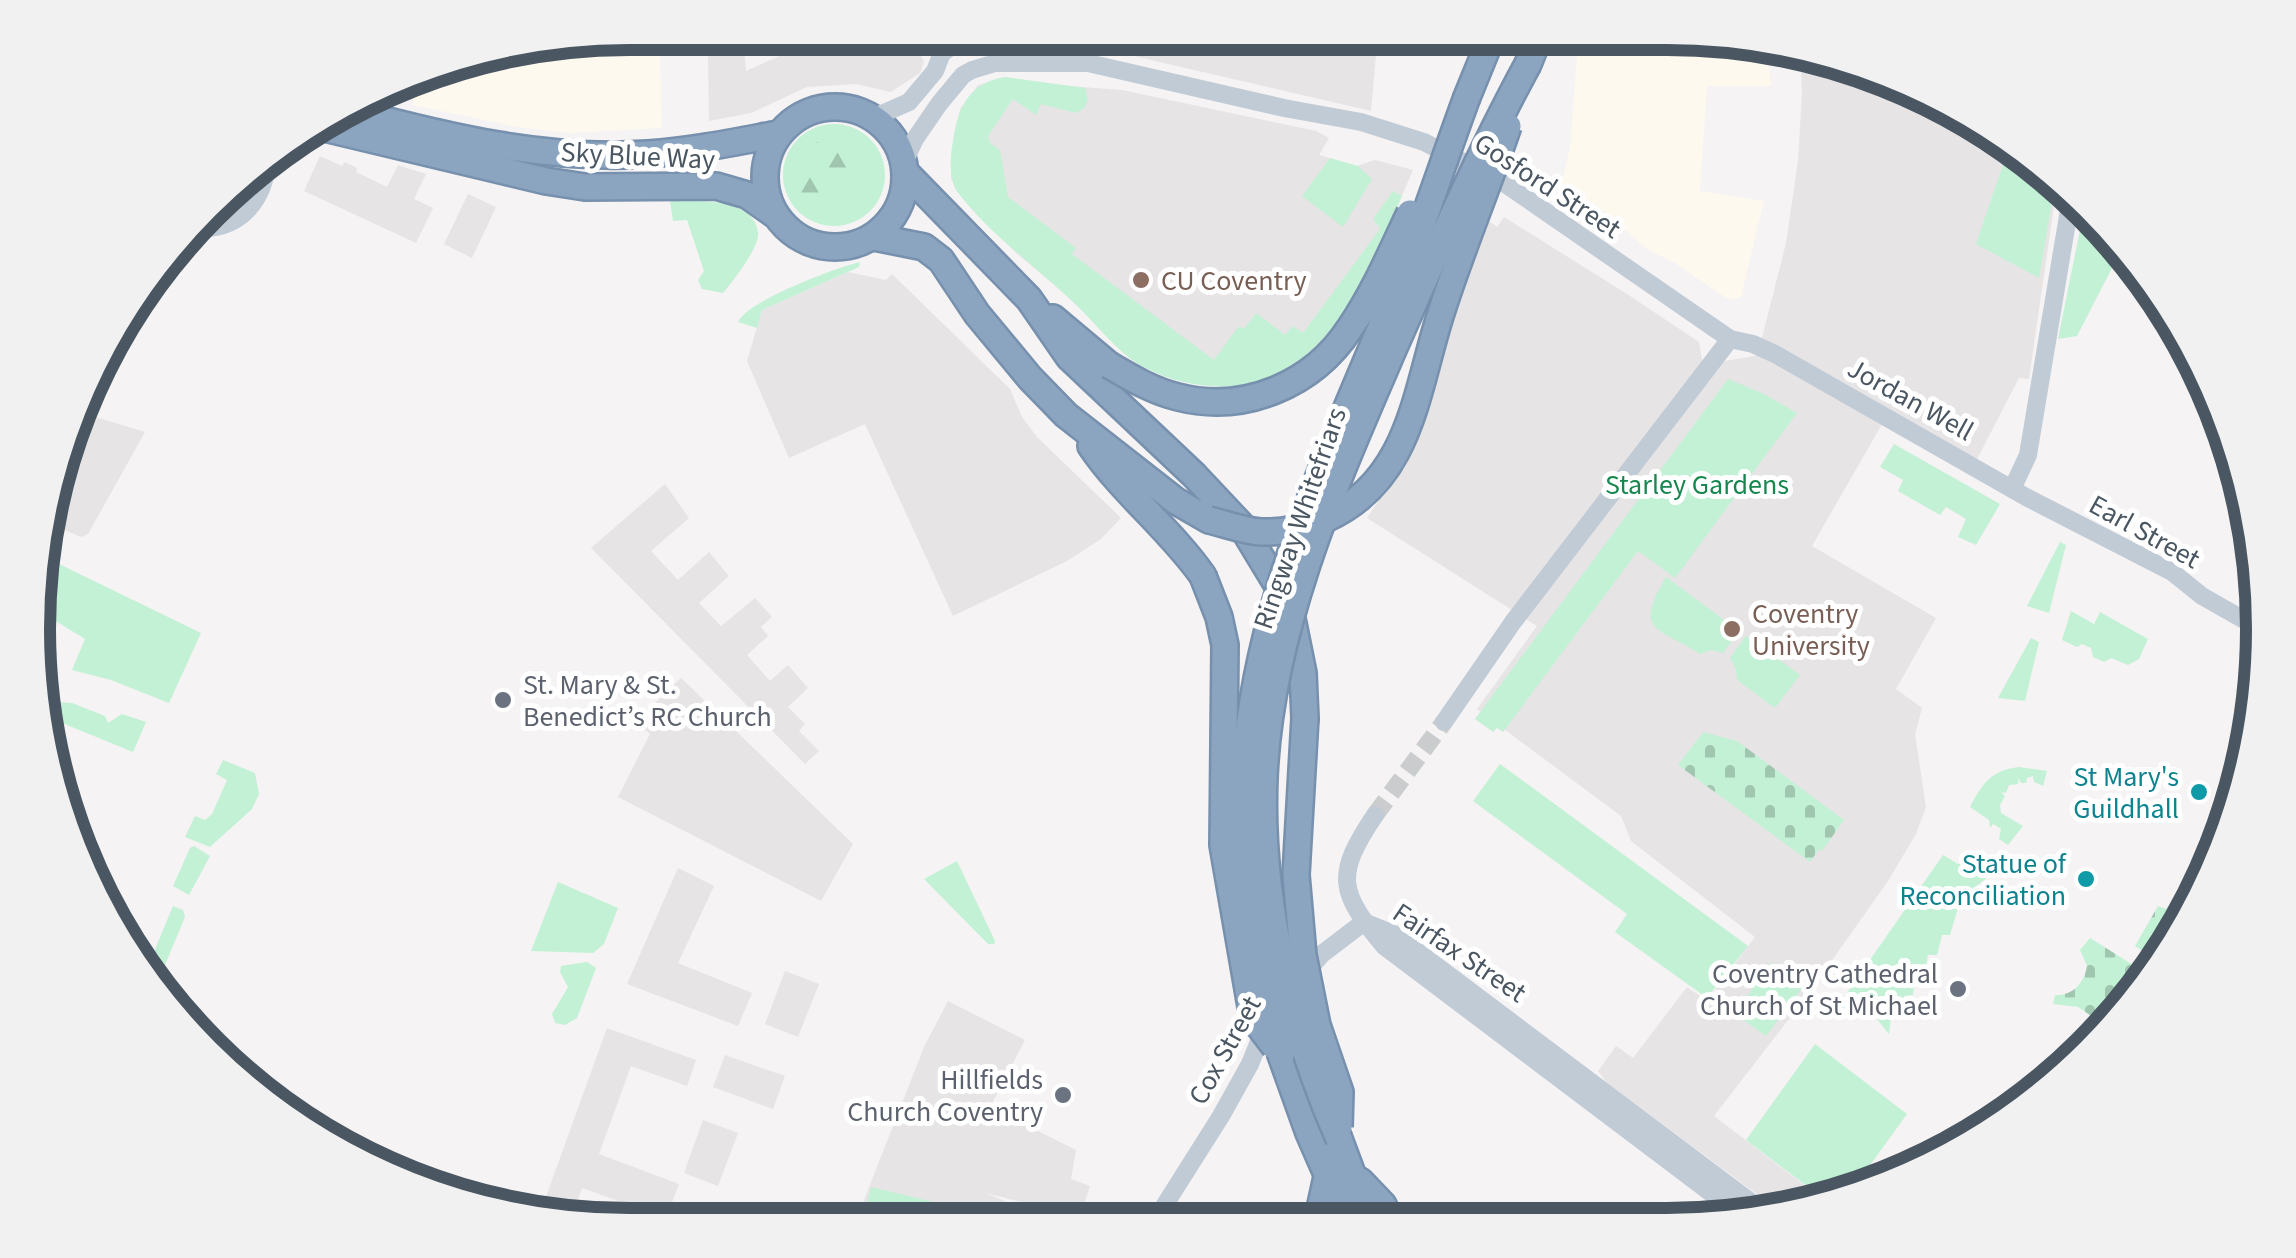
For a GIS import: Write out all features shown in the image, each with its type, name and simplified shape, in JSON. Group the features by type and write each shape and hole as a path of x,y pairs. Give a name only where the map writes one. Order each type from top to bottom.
{"highway":[{"name":"Ringway Whitefriars","path":"1336,1208 1281,1055 1252,925 1244,820 1249,727 1269,623 1293,542 1408,261 1487,50"},
{"name":"Ringway Whitefriars","path":"1365,1208 1314,1082 1277,938 1265,852 1264,777 1276,690 1293,614 1347,458 1477,160 1534,50"},
{"path":"1467,97 1350,329 1329,354 1284,388 1230,403 1179,398 1146,386 1109,365 1030,299 906,168 887,130 874,117 860,111 829,108 810,112 778,134 768,149 762,173 764,193 774,214 788,230 807,242 844,247 874,237 924,246 941,260 977,314 1030,378 1080,429 1176,501 1209,520 1260,532 1305,528 1342,511 1366,494 1386,472 1402,442 1450,284 1528,64"},
{"name":"Sky Blue Way","path":"364,115 454,137 548,153 671,152 778,134"},
{"name":"Sky Blue Way","path":"335,131 585,187 716,186 748,195 774,214"},
{"path":"874,237 897,210 906,168"},
{"path":"1030,299 1069,356 1194,475 1241,526 1289,604 1302,673 1305,718 1296,874 1304,955 1317,1025 1340,1092 1339,1139"},
{"path":"1080,429 1106,467 1162,524 1203,576 1226,645 1222,845 1253,1018 1281,1055"},
{"path":"1353,1174 1384,1208"}],"street":[{"path":"874,117 909,102 946,50"},
{"name":"Gosford Street","path":"1066,50 1084,62"},
{"name":"Gosford Street","path":"906,168 915,139 940,104 972,70 995,63 1084,62 1361,122 1424,142 1504,183 1730,339"},
{"path":"213,227 223,227 241,217 254,203 264,181"},
{"path":"2012,487 2028,454 2069,213"},
{"path":"1444,722 1513,622 1730,339"},
{"name":"Jordan Well","path":"1730,339 1774,354 2061,516"},
{"name":"Earl Street","path":"2061,516 2172,572 2202,596 2246,620"},
{"path":"1364,922 1348,897 1346,877 1352,854 1374,815"},
{"name":"Fairfax Street","path":"1364,922 1394,934 1750,1202"},
{"name":"Fairfax Street","path":"1364,922 1384,946 1727,1205"},
{"name":"Cox Street","path":"1163,1208 1250,1064 1270,1015 1322,954 1364,922"}],"shaded area":[{"path":"660,50 662,128 571,133 523,128 412,105 416,91 516,61 591,51"},
{"path":"708,50 744,50 746,71 793,50 916,50 924,62 920,73 891,92 856,84 807,87 751,113 709,121"},
{"path":"1125,50 1376,50 1371,111 1138,57"},
{"path":"1562,50 1705,51 1768,59 1771,86 1707,86 1700,191 1764,201 1741,297 1733,300 1723,296 1675,263 1648,250 1601,209 1561,185 1570,148 1577,57"},
{"name":"Coventry University","path":"1801,66 1889,94 1989,148 2055,200 2029,379 2019,378 1977,459 1889,412 1812,546 1936,618 1896,689 1922,708 1915,734 1926,807 1916,834 1888,881 1809,993 1714,1116 1810,1190 1764,1200 1607,1083 1598,1071 1616,1046 1633,1058 1687,987 1707,1001 1755,937 1631,841 1621,816 1477,709 1537,626 1367,518 1406,459 1420,427 1460,281 1481,223 1489,221 1497,227 1504,217 1627,294 1699,342 1703,365 1765,354 1762,338 1786,243 1798,161"},
{"path":"1005,77 1122,90 1316,131 1329,138 1319,155 1357,166 1375,160 1413,170 1368,274 1322,342 1297,361 1257,381 1220,387 1182,381 1152,370 1126,354 1071,299 1014,251 956,190 951,178 951,156 960,109 978,85"},
{"path":"320,156 342,166 345,162 387,187 398,165 426,174 414,199 433,208 416,243 304,191"},
{"path":"468,194 496,207 472,258 444,244"},
{"path":"848,272 886,280 892,274 1010,389 1022,417 1037,437 1121,518 1101,539 1067,561 953,616 865,424 789,458 747,361 762,310"},
{"path":"91,416 145,432 88,534 81,537 59,528"},
{"path":"665,484 689,518 651,551 678,580 709,552 729,576 699,603 721,626 755,598 772,617 761,627 768,636 747,655 770,681 788,665 808,688 788,707 805,724 799,731 819,751 805,764 591,548"},
{"path":"681,678 853,844 821,901 618,797 650,734 635,722"},
{"path":"678,868 714,886 678,963 752,993 738,1026 627,984"},
{"path":"785,971 819,984 798,1037 765,1024"},
{"path":"948,1001 1025,1040 990,1107 1076,1150 1071,1179 1090,1186 1083,1208 1045,1208 986,1193 1020,1208 861,1208 924,1047"},
{"path":"607,1028 696,1060 687,1086 631,1066 599,1154 679,1184 670,1208 638,1208 582,1188 576,1205 544,1202"},
{"path":"725,1055 785,1076 773,1109 713,1087"},
{"path":"703,1120 738,1133 718,1186 684,1173"}],"green space":[{"path":"1005,77 1085,88 1088,100 1076,113 1041,104 1036,115 1013,99 988,136 990,143 1000,150 1008,197 1076,248 1072,254 1214,360 1238,327 1245,328 1256,313 1285,335 1293,326 1303,333 1380,229 1373,219 1393,191 1402,196 1355,295 1310,351 1282,371 1249,383 1211,386 1173,379 1138,364 1120,350 982,220 956,190 951,154 962,107 982,85"},
{"path":"834,124 854,128 870,139 881,155 885,175 881,195 870,211 854,222 834,226 814,222 798,211 787,195 783,175 787,155 798,139 814,128"},
{"path":"834,138 859,147 871,166 869,173 858,180 839,174 830,176 827,206 816,210 796,187 795,170 810,144"},
{"path":"1330,158 1358,166 1372,179 1343,227 1302,196"},
{"path":"2005,160 2053,198 2039,278 1976,244"},
{"path":"670,201 735,207 754,221 758,233 755,247 723,293 702,289 698,280 704,271 687,220 673,221"},
{"path":"2081,225 2114,264 2077,336 2058,339"},
{"path":"860,262 859,267 762,310 757,328 738,322 774,295"},
{"name":"Starley Gardens","path":"1728,379 1797,413 1675,578 1638,551 1503,732 1497,728 1493,732 1475,719"},
{"path":"1894,444 2000,504 1976,545 1958,537 1966,519 1946,507 1940,515 1898,491 1903,480 1880,467"},
{"path":"2060,542 2066,545 2049,613 2027,606"},
{"path":"59,564 201,633 169,703 111,680 72,670 85,639 50,618 52,583"},
{"path":"1666,577 1739,631 1723,653 1711,650 1700,654 1655,627 1651,609"},
{"path":"2071,611 2094,624 2100,612 2148,639 2139,659 2128,665 2111,658 2104,662 2093,657 2091,648 2062,640"},
{"path":"1746,636 1800,675 1775,708 1737,680 1730,658"},
{"path":"2031,638 2039,642 2025,701 1998,698"},
{"path":"55,702 72,703 105,716 108,723 122,714 146,722 133,752 58,721"},
{"path":"1703,732 1737,741 1844,820 1810,862 1678,765"},
{"path":"223,760 255,773 259,794 252,809 210,847 185,837 195,816 205,820 212,814 227,780 216,774"},
{"path":"1500,764 1748,946 1707,998 1615,932 1627,914 1473,801"},
{"path":"2019,767 2047,771 2043,786 2034,782 2033,776 2026,783 2018,778 2018,784 2009,785 2006,793 2001,792 2005,796 2001,813 2023,826 2008,845 1999,839 2001,829 1993,824 1990,828 1989,820 1970,807 1988,780 2001,771"},
{"path":"194,846 210,856 189,895 173,886"},
{"path":"1943,855 1958,864 1967,863 1964,868 1971,872 1979,867 1988,877 1961,898 1950,935 1942,935 1937,955 1928,955 1924,976 1915,976 1913,995 1904,996 1901,1016 1891,1017 1889,1034 1864,1003 1852,1001 1842,1009 1838,1006"},
{"path":"957,861 994,944 988,944 924,879"},
{"path":"558,882 618,908 604,944 593,953 531,951"},
{"path":"173,906 183,910 185,917 163,971 152,957"},
{"path":"2158,906 2173,909 2146,953 2135,946"},
{"path":"2090,938 2136,967 2095,1018 2078,1007 2053,1004 2055,995 2072,991 2083,978 2087,966 2080,950"},
{"path":"587,962 596,968 577,1018 565,1025 555,1023 552,1014 568,987 561,966"},
{"path":"1771,962 1805,984 1766,1036 1735,1014"},
{"path":"1815,1044 1907,1114 1864,1173 1811,1189 1746,1140"},
{"path":"871,1187 959,1208 866,1208"}],"tunnel":[{"path":"1375,815 1444,722"}],"place":[{"name":"CU Coventry","path":"1141,280"},
{"name":"Coventry University","path":"1732,629"},
{"name":"St. Mary & St. Benedict’s RC Church","path":"503,700"},
{"name":"St Mary's Guildhall","path":"2199,792"},
{"name":"Statue of Reconciliation","path":"2086,879"},
{"name":"Coventry Cathedral Church of St Michael","path":"1958,989"},
{"name":"Hillfields Church Coventry","path":"1063,1095"}]}
